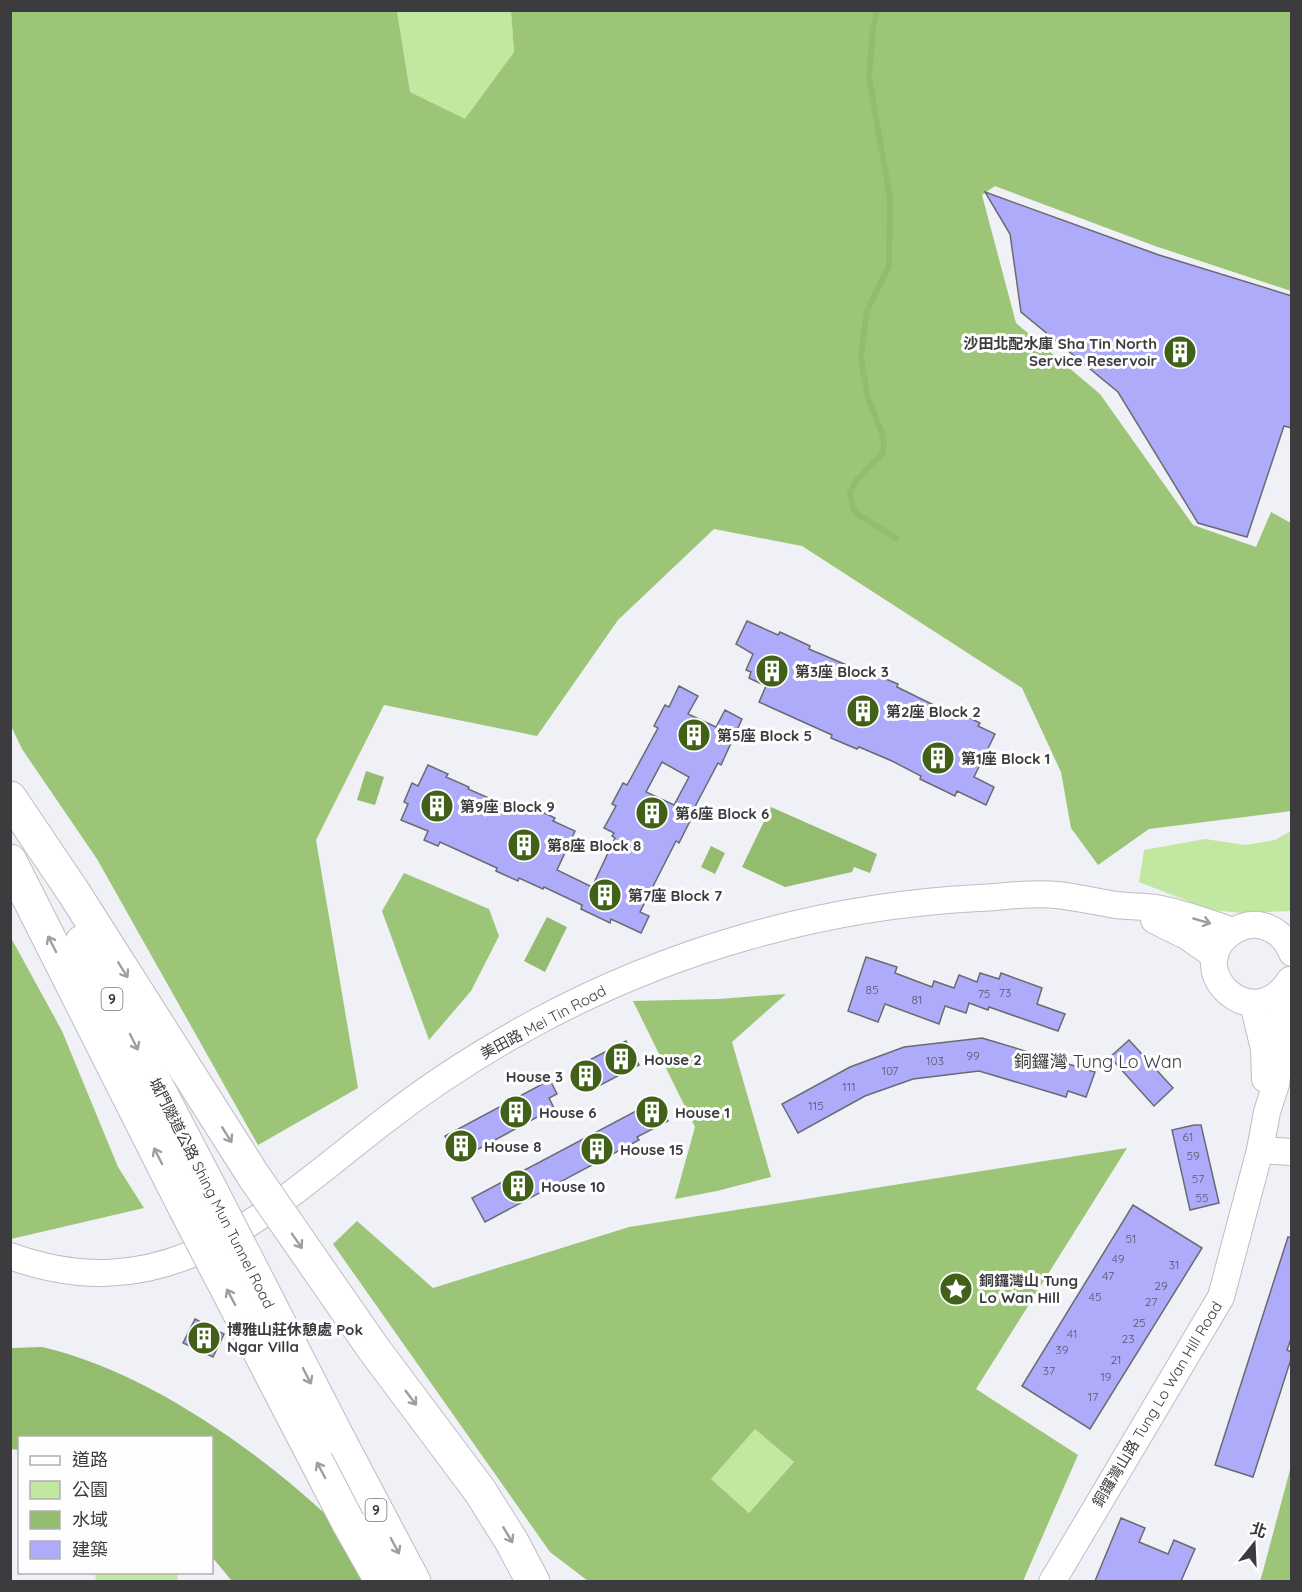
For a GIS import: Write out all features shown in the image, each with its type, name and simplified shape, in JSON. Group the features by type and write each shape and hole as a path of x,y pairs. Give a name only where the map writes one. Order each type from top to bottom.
{"highway":[{"path":"10,798 74,893 271,1204 373,1348 474,1481 533,1581"},
{"name":"城門隧道公路 Shing Mun Tunnel Road","path":"10,804 199,1201 348,1522 382,1581"},
{"name":"城門隧道公路 Shing Mun Tunnel Road","path":"10,861 414,1581"},
{"path":"348,1522 371,1581"}],"street":[{"name":"美田路 Mei Tin Road","path":"10,1256 58,1270 100,1274 144,1270 189,1257 253,1222 409,1102 499,1043 605,989 677,960 734,941 821,918 932,900 1055,894 1129,908 1156,908 1233,931"},
{"name":"美田路 Mei Tin Road","path":"1129,908 1188,937 1215,956"},
{"path":"1253,1003 1240,1001 1221,985 1214,966 1219,946 1233,931 1242,926 1292,926"},
{"path":"1262,926 1273,929 1282,936 1292,953"},
{"name":"銅鑼灣山路 Tung Lo Wan Hill Road","path":"1267,1112 1264,1049 1253,1003 1264,1002 1287,982"},
{"name":"銅鑼灣山路 Tung Lo Wan Hill Road","path":"1052,1581 1221,1297 1276,1084 1287,982"},
{"path":"1260,1150 1292,1152"}],"green space":[{"path":"397,11 511,11 514,52 465,120 410,92"},
{"path":"1291,831 1291,911 1241,913 1211,910 1139,882 1144,850 1205,839 1245,845 1275,840"},
{"path":"755,1428 794,1462 749,1513 711,1479"},
{"path":"95,1574 177,1574 178,1581 96,1581"}],"shaded area":[{"path":"11,11 397,11 410,92 465,119 514,52 511,11 1291,11 1291,291 1155,246 995,186 982,195 1016,323 1100,394 1193,525 1256,547 1271,512 1291,523 1291,811 1149,829 1098,865 1071,828 1061,772 1022,688 802,546 714,529 618,620 537,736 384,705 316,840 358,1088 258,1145 97,859 22,749 11,726"},
{"path":"404,873 489,909 499,936 471,991 429,1040 382,911"},
{"path":"10,936 62,1031 118,1167 144,1208 11,1239"},
{"path":"786,994 732,1042 771,1177 675,1199 695,1127 633,1001 718,999"},
{"path":"1127,1148 976,1389 1078,1455 1023,1581 588,1581 550,1552 333,1244 357,1221 433,1288 629,1227","holes":["755,1429 794,1462 749,1513 711,1479"]},
{"path":"1291,1466 1291,1581 1260,1581 1263,1571"}],"water":[{"path":"366,771 384,777 375,805 357,800"},
{"path":"771,807 877,854 870,873 854,867 852,872 785,887 742,867"},
{"path":"711,846 725,853 715,874 701,867"},
{"path":"547,917 567,927 545,972 524,961"},
{"path":"42,1347 84,1359 127,1377 212,1426 253,1454 327,1515 358,1546 387,1581 232,1581 213,1558 213,1436 18,1436 18,1450 11,1449 11,1348"}],"building":[{"name":"沙田北配水庫 Sha Tin North Service Reservoir","path":"985,192 1159,255 1292,296 1292,428 1284,426 1247,537 1198,523 1118,392 1021,312 1010,234"},
{"path":"747,621 778,635 780,632 810,646 809,649 870,675 871,673 898,684 897,687 958,717 960,713 980,723 978,726 995,734 974,777 994,787 986,805 957,791 955,796 920,779 921,776 892,761 831,738 832,735 759,702 766,686 749,678 751,672 746,670 753,654 736,644"},
{"path":"679,686 698,696 688,714 716,727 725,710 742,719 721,765 718,763 688,820 690,821 679,843 676,841 640,912 649,916 641,933 611,919 610,923 581,909 582,905 544,887 543,889 519,878 518,881 496,871 497,868 440,842 438,846 424,840 428,831 401,820 408,804 404,802 412,783 418,786 428,765 448,774 446,777 469,787 468,789 507,806 510,801 532,811 534,808 555,818 553,821 575,831 557,870 592,887 615,838 612,836 614,833 604,828 616,806 612,804 623,783 627,785 658,728 654,726 665,705 669,707","holes":["662,762 689,777 674,805 646,792"]},
{"path":"866,957 897,967 895,973 932,987 934,981 954,988 959,975 977,982 980,973 999,979 1001,973 1042,988 1037,1004 1065,1014 1058,1031 989,1007 988,1010 969,1003 966,1013 945,1006 939,1024 885,1004 878,1022 848,1011"},
{"path":"982,1038 1095,1072 1086,1097 1068,1091 1066,1097 979,1071 913,1079 865,1096 798,1133 782,1104 850,1067 904,1047"},
{"path":"1129,1040 1173,1088 1154,1106 1110,1057"},
{"path":"626,1041 639,1065 589,1091 576,1067"},
{"path":"550,1080 557,1094 549,1098 554,1108 458,1160 445,1136"},
{"path":"654,1097 668,1121 637,1137 639,1140 485,1222 472,1198 640,1109 638,1105"},
{"path":"1201,1125 1219,1203 1190,1210 1172,1130"},
{"path":"1133,1205 1202,1248 1090,1429 1022,1386"},
{"path":"1288,1237 1292,1238 1292,1336 1287,1350 1292,1352 1292,1356 1253,1477 1215,1465"},
{"name":"博雅山莊休憩處 Pok Ngar Villa","path":"195,1319 224,1334 213,1357 183,1343"},
{"path":"1121,1518 1145,1528 1139,1542 1168,1554 1174,1540 1195,1549 1181,1581 1095,1581"}],"waterway":[{"path":"877,10 869,77 890,198 889,266 867,311 861,358 868,398 884,443 883,453 856,481 850,493 853,508 857,514 896,538"}],"place":[{"name":"沙田北配水庫 Sha Tin North Service Reservoir","path":"1180,352"},
{"name":"第3座 Block 3","path":"772,671"},
{"name":"第2座 Block 2","path":"863,711"},
{"name":"第5座 Block 5","path":"694,735"},
{"name":"第1座 Block 1","path":"938,758"},
{"name":"第9座 Block 9","path":"437,806"},
{"name":"第6座 Block 6","path":"652,813"},
{"name":"第8座 Block 8","path":"524,845"},
{"name":"第7座 Block 7","path":"605,895"},
{"name":"House 2","path":"621,1059"},
{"name":"House 3","path":"586,1076"},
{"name":"House 6","path":"516,1112"},
{"name":"House 1","path":"652,1112"},
{"name":"House 8","path":"461,1146"},
{"name":"House 15","path":"597,1149"},
{"name":"House 10","path":"518,1186"},
{"name":"銅鑼灣山 Tung Lo Wan Hill","path":"956,1289"},
{"name":"博雅山莊休憩處 Pok Ngar Villa","path":"204,1338"}],"district":[{"name":"銅鑼灣 Tung Lo Wan","path":"1098,1061"}]}
